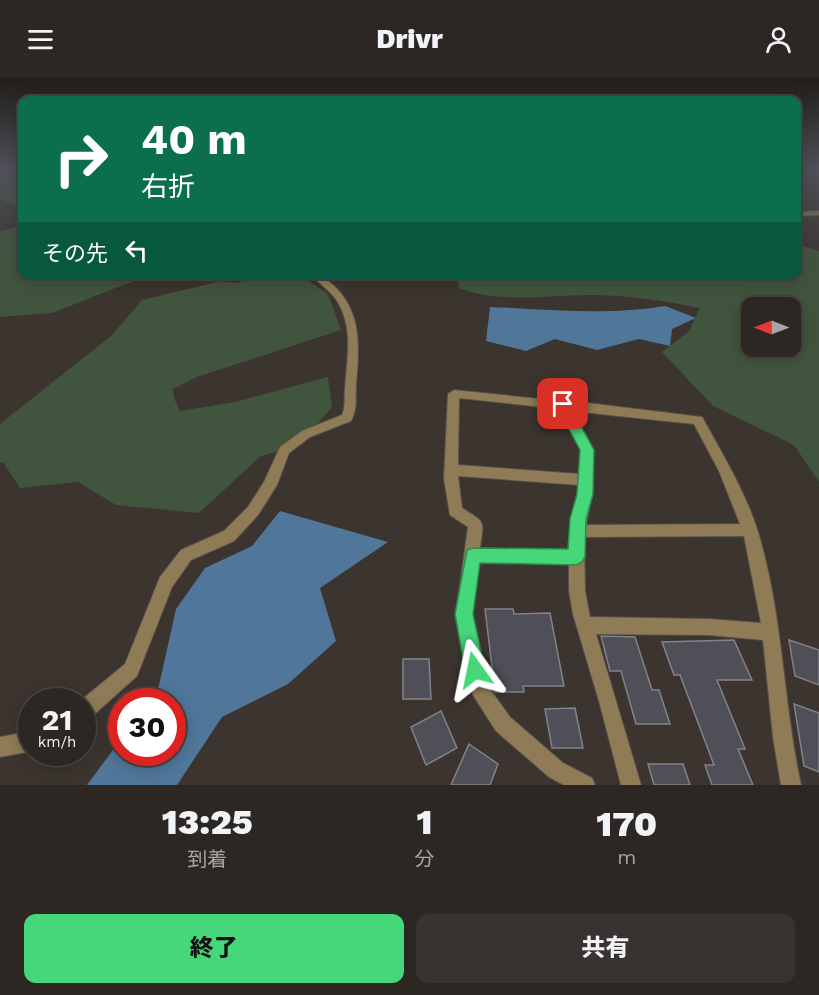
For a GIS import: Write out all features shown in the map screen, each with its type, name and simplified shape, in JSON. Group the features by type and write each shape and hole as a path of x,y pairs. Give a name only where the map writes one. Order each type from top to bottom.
{"street":[{"path":"801,214 819,213"},
{"path":"96,700 131,670 166,582 186,555 228,536 253,511 270,485 284,450 306,434 347,418 353,405 350,385 355,336 336,293 321,279"},
{"path":"585,785 556,770 503,724 479,689 464,614 476,524 455,512 451,470 454,394 698,420 725,471 750,530 758,561 770,632 785,759 791,785"},
{"path":"563,404 587,450 586,480 577,531 577,591 631,785"},
{"path":"451,470 586,480"},
{"path":"577,531 750,530"},
{"path":"473,555 576,557"},
{"path":"585,625 709,627 770,632"},
{"path":"0,747 18,744"}],"green space":[{"path":"4,201 18,201 18,208"},
{"path":"18,227 18,279 139,279 52,313 0,317 0,231"},
{"path":"801,245 819,251 819,482 794,445 713,406 662,352 689,331 700,308 619,296 507,297 475,293 459,288 458,279 801,279"},
{"path":"247,279 306,279 328,294 341,330 197,377 173,389 174,398 180,411 234,402 328,377 332,407 298,446 261,456 199,513 116,505 78,482 20,488 3,462 0,463 0,424 112,335 142,300 221,281 238,283"}],"water":[{"path":"665,306 696,318 672,329 670,346 639,339 597,350 555,339 526,351 486,341 490,307 622,311"},
{"path":"280,511 388,542 320,588 336,641 288,684 222,717 177,785 87,785 108,757 108,766 186,766 186,688 158,688 176,609 205,568 252,546"}],"building":[{"path":"485,609 513,609 514,614 550,613 564,686 523,686 524,692 495,692"},
{"path":"601,636 635,637 652,690 659,690 670,724 636,724 621,671 610,671"},
{"path":"734,640 752,680 717,680 745,749 738,749 753,785 712,785 705,765 714,765 680,675 674,675 662,642"},
{"path":"789,640 819,650 819,685 795,676"},
{"path":"403,659 429,659 431,699 403,699"},
{"path":"794,704 819,713 819,772 804,766"},
{"path":"575,708 583,748 552,748 545,709"},
{"path":"441,711 457,748 426,765 411,727"},
{"path":"469,744 498,764 490,785 451,785"},
{"path":"648,764 683,764 690,785 654,785"}],"route":[{"path":"475,670 464,614 473,555 576,557 578,519 585,494 587,450 563,404"}]}
